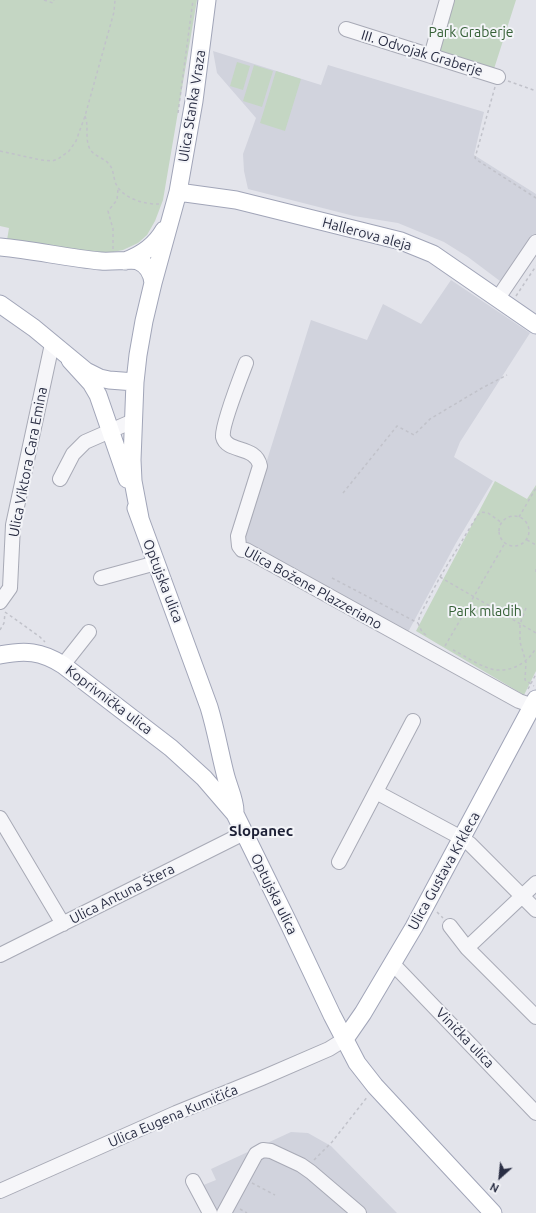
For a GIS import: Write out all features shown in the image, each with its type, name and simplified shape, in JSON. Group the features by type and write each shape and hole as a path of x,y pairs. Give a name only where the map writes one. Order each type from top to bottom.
{"main road":[{"name":"Ulica Stanka Vraza","path":"152,283 178,192 194,101 207,0"},
{"name":"Hallerova aleja","path":"178,192 236,200 401,241 433,254 536,324"},
{"name":"Ulica Stanka Vraza","path":"117,262 134,258 150,247 162,234 173,212"},
{"path":"0,247 117,262 137,261 144,264 151,272 152,283"},
{"name":"Optujska ulica","path":"140,518 133,481 133,420 135,382 144,321 152,283"},
{"path":"0,304 34,328 70,360 86,371 108,380 135,382"},
{"name":"Optujska ulica","path":"70,360 91,382 104,409 140,518 209,706 226,776 235,804 235,814"},
{"name":"Koprivnička ulica","path":"0,655 31,652 57,661 152,732 204,778"},
{"name":"Ulica Gustava Krkleca","path":"345,1039 393,964 462,839 533,695"},
{"path":"204,778 216,764 220,749"},
{"name":"Optujska ulica","path":"204,778 235,814 357,1064 375,1086 493,1213"}],"street":[{"path":"431,56 447,0"},
{"name":"III. Odvojak Graberje","path":"346,29 498,77"},
{"path":"504,302 536,242"},
{"name":"Ulica Viktora Cara Emina","path":"2,608 10,588 13,525 52,344"},
{"name":"Ulica Božene Plazzeriano","path":"246,363 224,425 223,437 228,444 254,454 259,460 260,466 238,536 239,546 242,550 246,550 513,697 533,695"},
{"path":"60,480 73,454 85,442 133,420"},
{"path":"101,578 156,563"},
{"path":"57,661 89,632"},
{"path":"339,862 414,721"},
{"path":"376,792 470,844 536,910"},
{"path":"0,818 63,924"},
{"name":"Ulica Antuna Štera","path":"0,955 244,833"},
{"path":"468,948 536,883"},
{"path":"450,926 468,948 536,1017"},
{"name":"Vinička ulica","path":"393,964 536,1112"},
{"name":"Ulica Eugena Kumičića","path":"0,1191 176,1113 329,1049 345,1039"},
{"path":"224,1213 256,1154 263,1150 271,1151 301,1165 359,1213"},
{"path":"193,1181 210,1213"}],"path":[{"path":"44,0 53,3 54,0"},
{"path":"0,151 52,161 58,159 69,151 76,141 85,116 116,0"},
{"path":"178,114 193,0"},
{"path":"536,91 498,77 475,158 536,198"},
{"path":"85,116 88,123 87,134 90,150 108,162 112,169 118,189 126,196 161,205 162,198"},
{"path":"117,262 113,229 108,211 117,200 118,189"},
{"path":"504,302 536,266"},
{"path":"343,493 397,426 414,435 430,419 507,375"},
{"path":"519,516 536,488"},
{"path":"428,637 422,632 418,623 420,615 440,577 477,516 481,512 488,513 502,523"},
{"path":"511,516 519,516 525,520 528,525 529,534 527,540 523,544 511,546 504,543 499,535 499,529 506,518 511,516"},
{"path":"527,540 536,545"},
{"path":"444,646 504,543"},
{"path":"440,577 536,633"},
{"path":"332,578 418,623"},
{"path":"0,630 4,623 2,608"},
{"path":"2,608 40,637 48,645 57,661"},
{"path":"526,608 520,624 520,642 526,662 525,680 533,695"},
{"path":"451,649 496,670 511,669 526,662 536,648"},
{"path":"533,695 536,674"},
{"path":"301,1165 316,1160 332,1142 375,1086"},
{"path":"244,1178 275,1195"}],"shaded area":[{"path":"213,51 321,85 328,65 484,112 474,155 536,194 536,235 504,284 468,257 444,242 398,223 354,216 248,189 244,171 243,154 256,118 217,73"},
{"path":"451,280 530,333 460,442 454,457 493,481 456,543 407,634 242,540 311,320 367,340 383,304 421,324"},
{"path":"291,1132 308,1133 331,1146 397,1213 215,1213 201,1186 216,1180 211,1169"}],"green space":[{"path":"0,0 197,0 163,200 155,221 147,235 138,243 123,250 103,254 7,240 9,228 0,226"},
{"name":"Park Graberje","path":"443,0 516,0 493,72 429,52"},
{"path":"237,62 250,66 243,90 230,86"},
{"path":"254,65 273,71 262,107 243,101"},
{"path":"276,71 301,79 285,131 260,123"},
{"name":"Park mladih","path":"495,481 527,499 536,485 536,671 524,695 416,631"}],"district":[{"name":"Slopanec","path":"261,831"}]}
